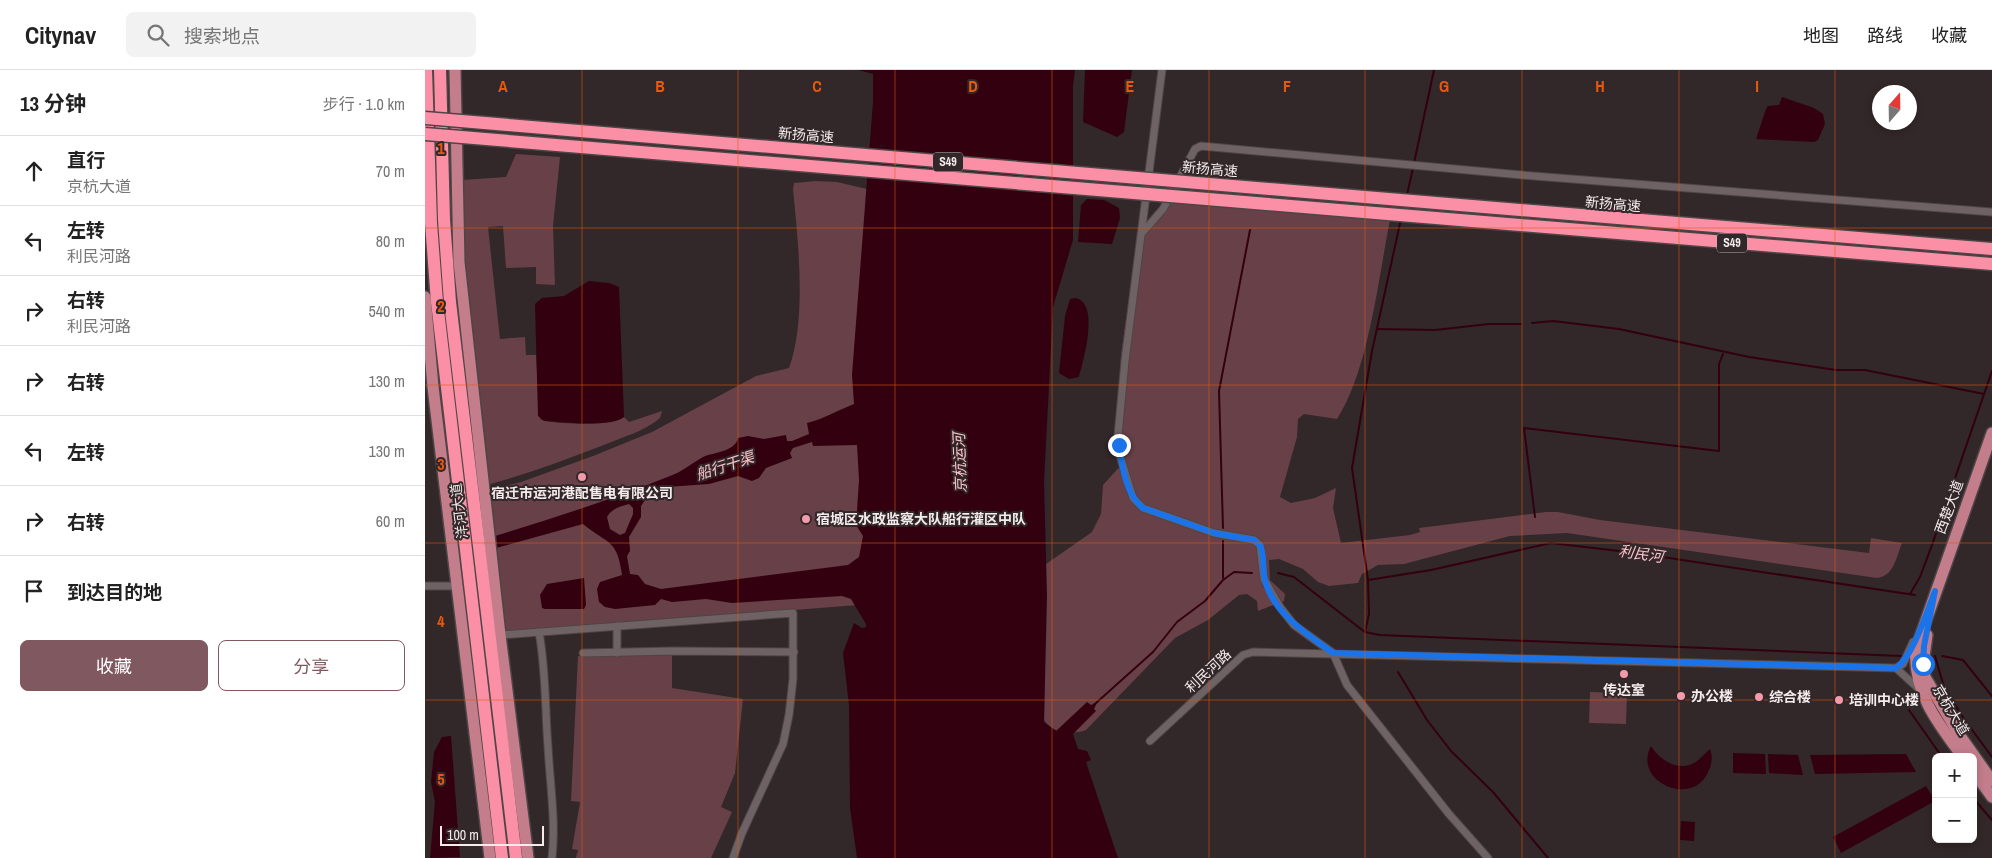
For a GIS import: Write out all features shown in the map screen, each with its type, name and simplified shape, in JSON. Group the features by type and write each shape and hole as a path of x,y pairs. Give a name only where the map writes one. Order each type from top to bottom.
{"highway":[{"name":"洋河大道","path":"426,70 431,223 437,302 502,858"},
{"name":"洋河大道","path":"440,70 444,220 450,302 516,858"},
{"name":"新扬高速","path":"425,118 1992,249"},
{"name":"新扬高速","path":"425,134 1992,264"}],"main road":[{"name":"洋河大道","path":"455,70 459,262 500,635 528,858"},
{"name":"洋河大道","path":"425,297 433,387 490,858"},
{"name":"西楚大道","path":"1935,591 1992,434"},
{"name":"京杭大道","path":"1935,591 1916,649 1915,666 1917,680 1943,729 1960,753"},
{"name":"京杭大道","path":"1935,591 1924,646 1925,677 1959,733 1992,781"},
{"path":"1977,776 1992,797"}],"street":[{"path":"1162,70 1143,232 1125,361 1118,435 1121,459 1133,498 1143,508 1214,533 1254,540 1260,545 1265,579 1280,607 1294,625 1333,653 1347,685 1449,814 1488,858"},
{"path":"1143,232 1163,208 1195,148 1201,146 1435,168 1992,212"},
{"path":"426,586 457,586"},
{"path":"1923,694 1896,668 1903,664 1911,649 1935,591"},
{"path":"500,635 793,613 794,652 790,709 783,744 742,833 733,858"},
{"path":"617,626 617,653"},
{"path":"539,632 543,654 543,685 553,802 552,858"},
{"path":"583,653 672,651 794,652"},
{"name":"利民河路","path":"1151,741 1243,655 1253,652 1896,668"}],"shaded area":[{"path":"516,154 560,157 553,226 555,285 536,284 536,267 506,268 503,226 488,227 500,339 525,337 526,355 536,355 540,419 583,424 608,422 624,417 629,422 662,411 660,418 648,427 589,451 487,485 462,247 462,180 506,177"},
{"path":"837,182 867,189 854,354 871,604 504,633 488,490 521,482 593,456 652,432 756,376 789,368 795,348 798,327 800,280 793,189 794,183"},
{"path":"1173,202 1390,220 1365,350 1348,399 1337,419 1304,414 1298,419 1297,437 1280,497 1291,503 1315,498 1336,488 1333,508 1341,543 1410,535 1420,532 1419,528 1558,512 1600,520 1869,553 1871,538 1902,543 1894,565 1887,574 1877,578 1567,533 1510,536 1404,564 1378,565 1362,574 1358,583 1329,586 1318,582 1303,569 1279,559 1269,560 1270,580 1285,594 1284,601 1258,611 1257,601 1247,594 1239,595 1208,620 1175,638 1086,730 1074,733 1057,731 1044,720 1046,564 1092,532 1101,514 1103,485 1123,463 1118,408 1121,354 1139,230 1163,204"},
{"path":"672,655 672,688 743,699 735,773 721,807 732,812 711,858 576,858 578,850 572,849 580,802 571,801 578,656"},
{"path":"1590,692 1627,693 1626,724 1589,723"}],"water":[{"path":"858,70 1075,70 1073,86 1073,240 1053,307 1044,482 1047,596 1044,722 1056,731 1087,702 1091,705 1098,701 1094,709 1096,711 1073,734 1078,749 1087,751 1091,760 1086,762 1118,858 857,858 850,808 849,705 843,653 854,623 862,628 866,627 866,624 851,599 842,596 732,603 706,599 672,602 661,599 655,605 615,609 605,607 599,602 597,589 600,582 622,575 617,555 610,544 583,524 496,548 495,536 627,493 683,470 703,457 729,449 736,443 738,438 748,436 764,439 786,435 787,441 792,441 809,434 807,423 854,404 852,375 873,102 873,74","holes":["812,442 813,446 857,445 859,480 856,525 863,536 859,557 848,565 661,589 645,584 638,575 630,574 627,556 630,551 629,537 641,517 641,506 645,500 666,494 665,489 667,487 709,484 738,476 752,481 759,478 766,468 792,458 790,453 793,448","629,504 633,508 633,514 625,533 620,535 610,529 607,517 619,507"]},
{"path":"1085,70 1132,70 1124,132 1117,137 1083,122"},
{"path":"1782,97 1814,108 1823,114 1825,124 1818,140 1814,142 1756,139 1766,109 1768,106 1779,105"},
{"path":"1087,199 1104,200 1119,208 1120,218 1112,244 1078,242 1081,205"},
{"path":"589,281 609,283 619,287 624,417 598,423 544,421 538,416 535,304 542,298 564,296"},
{"path":"1075,298 1083,302 1089,320 1087,345 1079,377 1069,379 1059,373 1065,316 1070,299"},
{"path":"584,578 586,605 584,609 542,608 540,595 547,584"},
{"path":"451,736 460,857 430,858 435,802 431,782 434,752 442,737"},
{"path":"1651,746 1663,759 1680,766 1695,763 1710,749 1712,758 1708,772 1700,783 1690,788 1678,789 1667,786 1657,780 1650,770 1647,759"},
{"path":"1733,753 1765,754 1766,774 1733,773"},
{"path":"1768,754 1798,755 1803,775 1769,773"},
{"path":"1906,754 1916,772 1815,774 1810,755"},
{"path":"1926,786 1932,796 1932,803 1841,853 1833,837"},
{"path":"1681,821 1695,822 1694,841 1680,840"}],"waterway":[{"path":"1414,163 1434,70"},
{"path":"1407,195 1413,168"},
{"path":"1365,632 1369,614 1368,580 1352,468 1372,351 1401,219"},
{"path":"1223,528 1219,391 1250,230"},
{"path":"1532,323 1553,321 1619,329 1749,357 1836,370 1865,370 1984,394"},
{"path":"1377,329 1435,330 1489,324 1521,324"},
{"path":"1535,517 1524,428 1719,451 1719,364 1723,354"},
{"path":"1910,594 1920,577 1932,545 1992,371"},
{"path":"1223,541 1223,578"},
{"name":"利民河","path":"1368,580 1431,570 1551,543 1636,553 1915,595"},
{"path":"1096,703 1153,652 1177,622 1205,601 1223,580 1234,572 1252,573"},
{"path":"1278,573 1294,577 1365,632 1380,635 1901,656"},
{"path":"1935,656 1944,687 1964,719 1992,757"},
{"path":"1942,656 1963,660 1992,696"},
{"path":"1398,672 1427,720 1451,751 1493,792 1548,858"},
{"path":"1909,710 1939,753"},
{"path":"1977,803 1992,820"}],"place":[{"name":"宿迁市运河港配售电有限公司","path":"582,477"},
{"name":"宿城区水政监察大队船行灌区中队","path":"806,519"},
{"name":"传达室","path":"1624,674"},
{"name":"办公楼","path":"1681,696"},
{"name":"综合楼","path":"1759,697"},
{"name":"培训中心楼","path":"1839,700"}],"route":[{"path":"1119,445 1121,459 1133,498 1136,502 1143,508 1214,533 1254,540 1263,550 1265,579 1269,591 1280,607 1294,625 1333,653 1896,668 1903,664 1911,649 1935,591 1924,646 1923,664"}],"water label":[{"name":"京杭运河","path":"960,463"},
{"name":"船行干渠","path":"725,466"}]}
